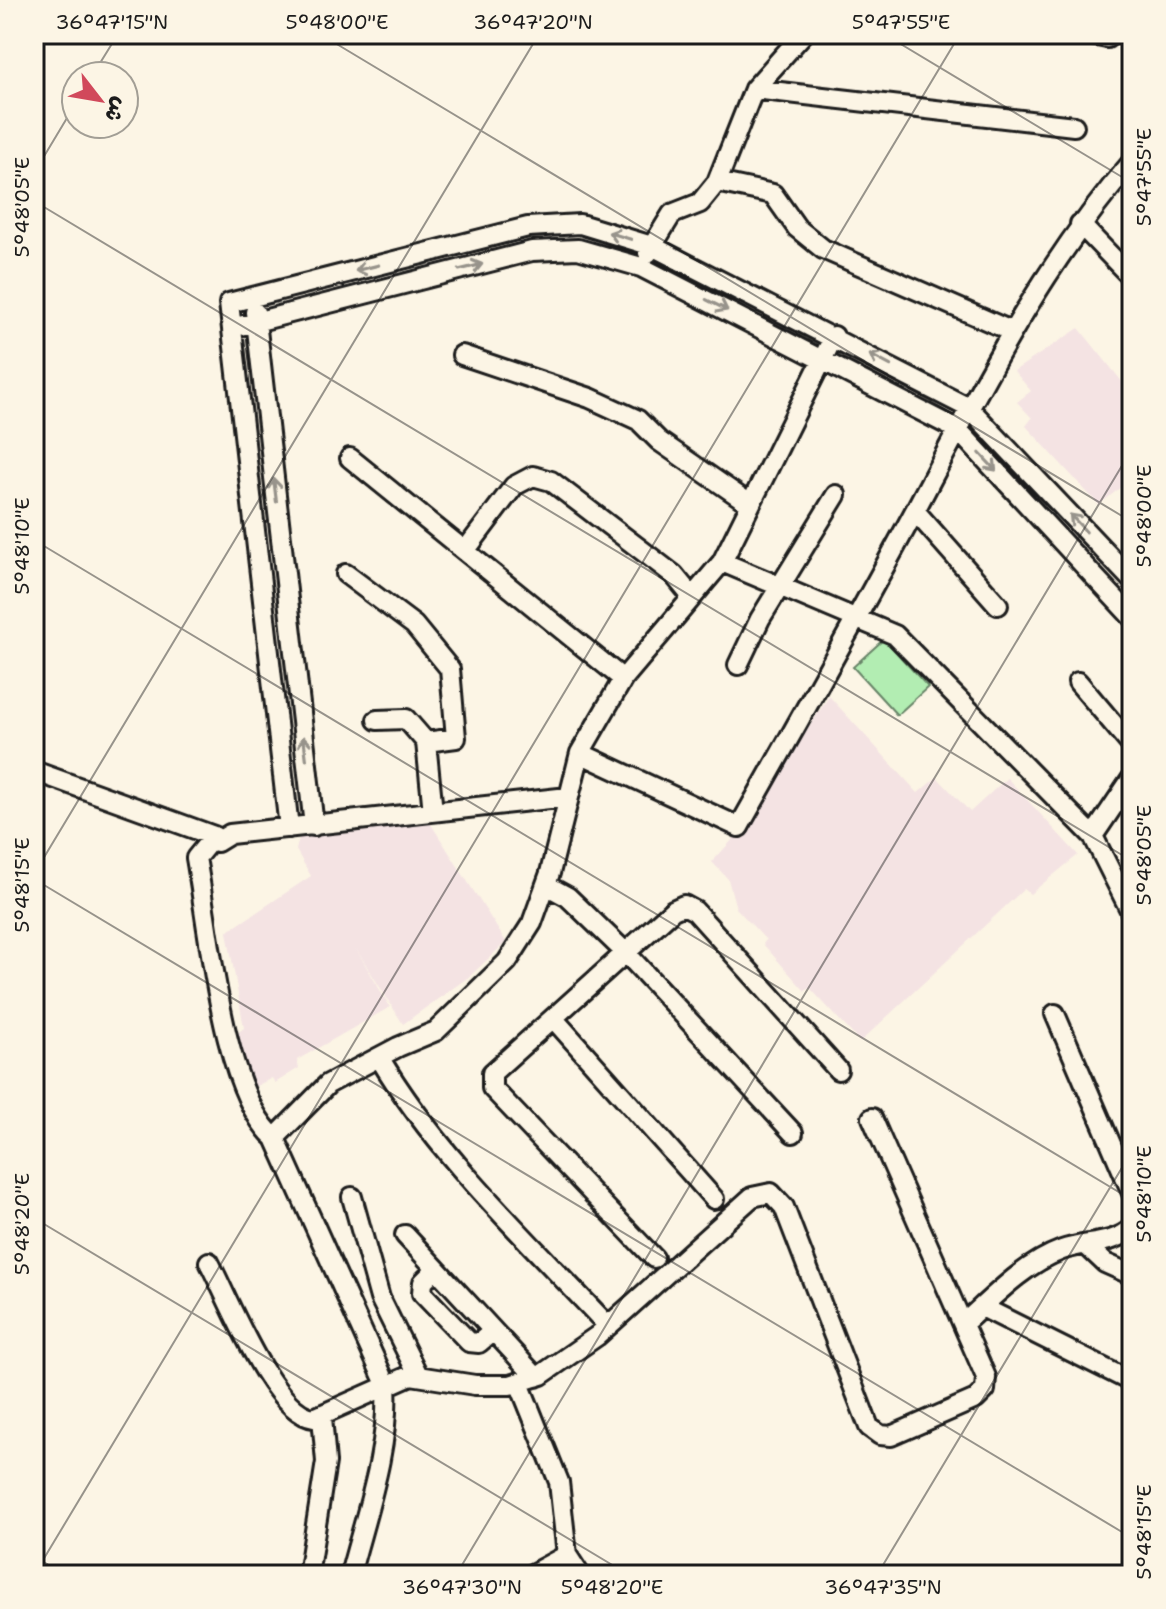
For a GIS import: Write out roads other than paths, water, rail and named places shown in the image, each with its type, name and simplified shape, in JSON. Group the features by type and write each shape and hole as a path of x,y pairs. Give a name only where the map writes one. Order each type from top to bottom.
{"street":[{"path":"641,267 672,214 700,203 717,182 754,89 803,34"},
{"path":"1087,34 1107,38 1108,34"},
{"path":"754,89 1074,126"},
{"path":"580,753 739,827 856,620 1011,331 1080,224 1132,162"},
{"path":"717,182 773,194 797,228 823,249 1011,331"},
{"path":"289,828 229,303 528,227 580,224 652,246 834,336 969,408 1132,580"},
{"path":"1080,224 1132,278"},
{"path":"232,328 532,251 578,249 641,267 958,430 1132,617"},
{"path":"253,297 314,826"},
{"path":"275,1138 328,1084 436,1031 507,962 532,923 546,885 580,753 623,679 722,562 834,336"},
{"path":"462,355 576,393 638,420 659,441 750,504"},
{"path":"350,458 623,679"},
{"path":"465,551 514,486 533,476 551,481 613,528 674,575 692,597"},
{"path":"738,665 779,587 836,495"},
{"path":"915,511 998,605"},
{"path":"722,562 895,635 1093,836 1132,914"},
{"path":"346,574 414,625 450,669 456,738 426,742"},
{"path":"1078,682 1132,746"},
{"path":"377,720 406,719 426,742 433,812"},
{"path":"34,771 214,836 217,842 230,834 568,797"},
{"path":"1093,836 1132,778"},
{"path":"214,836 196,858 230,1054 250,1106 262,1128 275,1138 386,1384 388,1415 384,1438 350,1575"},
{"path":"546,885 568,897 626,953 793,1133"},
{"path":"654,1258 490,1085 492,1073 678,906 690,907 838,1070"},
{"path":"1055,1014 1132,1193"},
{"path":"553,1018 714,1199"},
{"path":"379,1057 430,1132 608,1326"},
{"path":"209,1262 275,1388 305,1417 322,1417 386,1384 418,1375 461,1384 528,1380 608,1326 752,1197 765,1192 777,1196 784,1207 850,1386 874,1432 891,1436 981,1395 986,1377 872,1118"},
{"path":"352,1197 380,1298 418,1375"},
{"path":"963,1324 1040,1261 1062,1249 1121,1236 1132,1228"},
{"path":"405,1235 493,1331 528,1380 559,1482 567,1555 580,1575"},
{"path":"1086,1245 1105,1263 1132,1275"},
{"path":"436,1269 423,1282 422,1293 469,1342 479,1343 493,1331"},
{"path":"982,1307 1132,1382"},
{"path":"308,1575 326,1462 322,1417"},
{"path":"530,1575 567,1555"}]}
